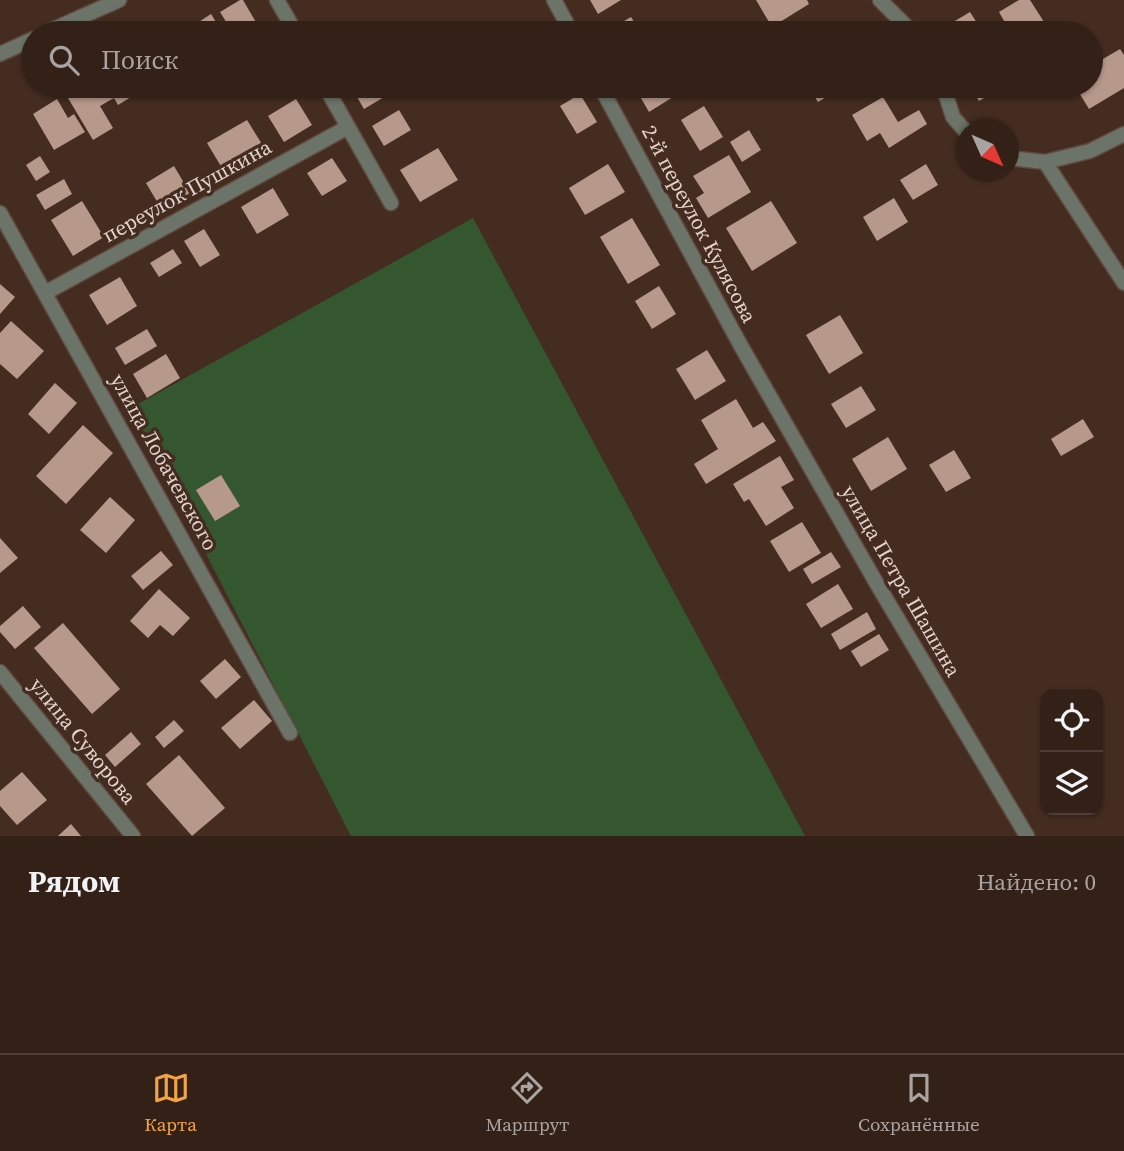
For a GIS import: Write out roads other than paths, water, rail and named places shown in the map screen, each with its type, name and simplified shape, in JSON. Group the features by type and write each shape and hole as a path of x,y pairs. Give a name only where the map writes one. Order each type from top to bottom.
{"street":[{"path":"72,21 119,0"},
{"path":"278,0 289,21"},
{"path":"554,0 565,21"},
{"path":"880,0 901,21"},
{"path":"0,54 21,44"},
{"path":"332,98 391,204"},
{"name":"2-й переулок Кулясова","path":"607,98 741,346"},
{"path":"947,98 956,120"},
{"name":"переулок Пушкина","path":"45,293 348,127"},
{"path":"1019,159 1045,162 1090,151 1124,134"},
{"path":"1045,162 1124,283"},
{"name":"улица Лобачевского","path":"0,213 290,733"},
{"name":"улица Петра Шашина","path":"741,346 1027,836"},
{"name":"улица Суворова","path":"0,672 133,836"}]}
